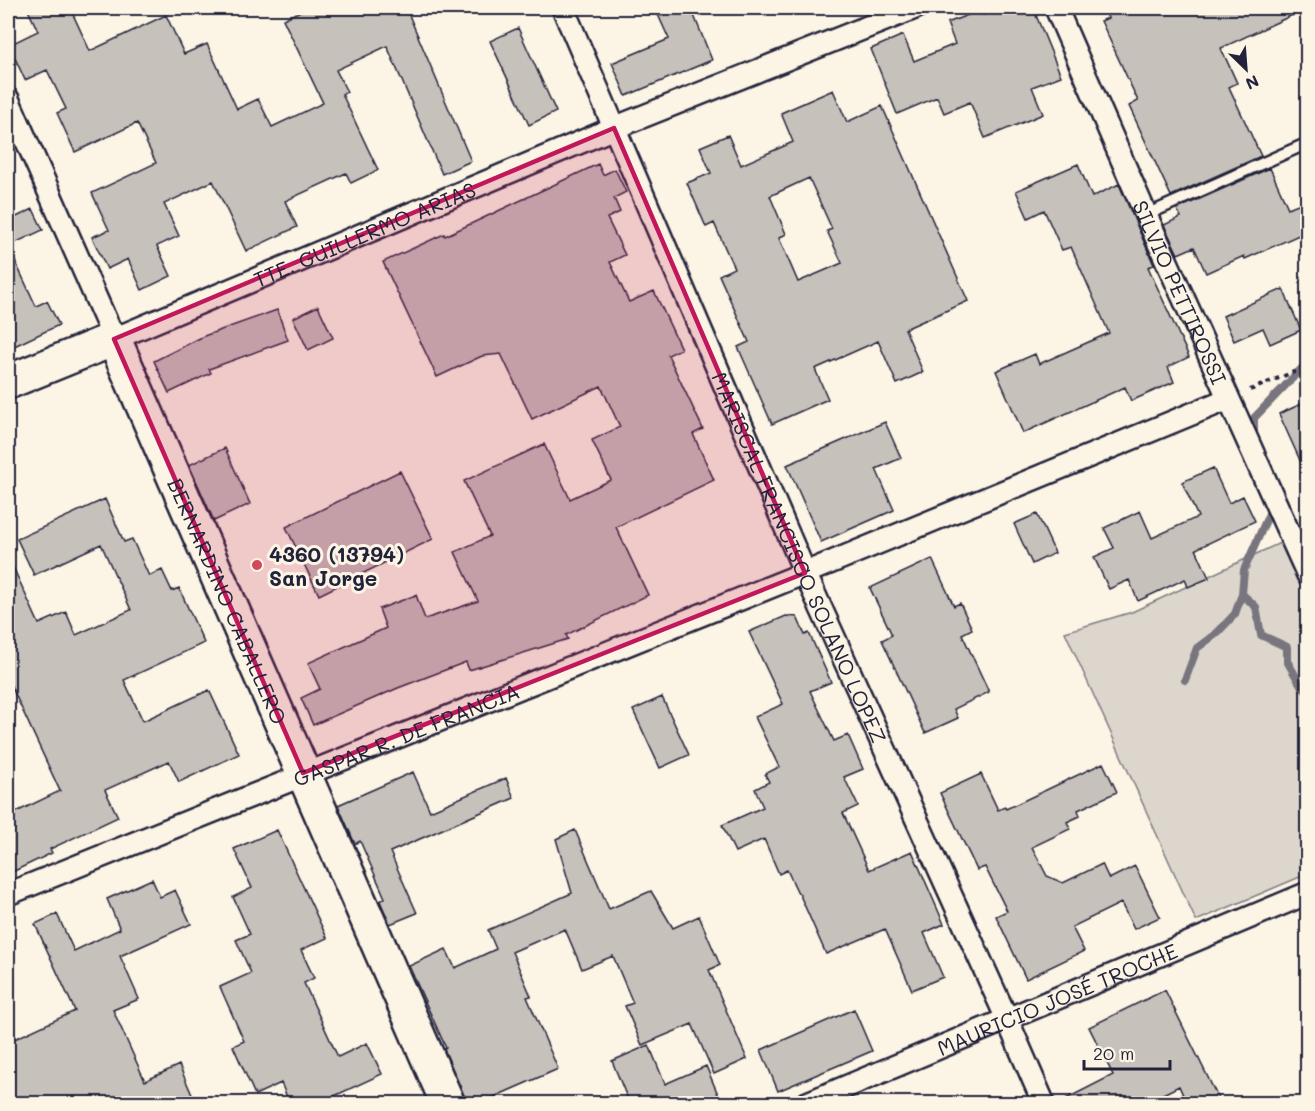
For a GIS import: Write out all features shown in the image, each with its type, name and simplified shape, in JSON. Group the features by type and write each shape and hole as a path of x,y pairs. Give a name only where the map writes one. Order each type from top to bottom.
{"highway":[{"path":"8,382 114,339"},
{"name":"BERNARDINO CABALLERO","path":"114,339 448,1104"}],"street":[{"name":"MARISCAL FRANCISCO SOLANO LOPEZ","path":"563,8 805,573 1044,1104"},
{"name":"TTE. GUILLERMO ARIAS","path":"114,339 614,128 915,8"},
{"name":"SILVIO PETTIROSSI","path":"1056,8 1146,215 1308,575"},
{"name":"BERNARDINO CABALLERO","path":"8,99 114,339"},
{"name":"GASPAR R. DE FRANCIA","path":"8,894 303,773 805,573 1228,399"},
{"name":"MAURICIO JOSÉ TROCHE","path":"805,1104 1308,892"}],"lane":[{"path":"1146,215 1308,143"}],"path":[{"path":"1228,399 1308,366"}],"highlighted area":[{"path":"614,128 805,573 303,773 114,339"}],"shaded area":[{"path":"1282,542 1307,599 1307,874 1196,921 1065,632 1132,612"}],"building":[{"path":"27,8 70,8 90,51 166,15 184,54 207,44 237,109 258,99 272,127 323,103 283,19 307,8 406,8 471,161 442,174 387,46 336,70 347,92 342,94 378,170 351,183 346,173 285,201 297,227 246,251 213,181 164,204 179,236 157,246 171,276 142,290 128,259 107,269 92,237 109,230 92,193 156,163 137,123 75,152 57,113 66,109 47,70 25,80 9,45 38,31"},
{"path":"655,8 691,8 712,60 626,96 612,63 669,39"},
{"path":"1001,8 1033,8 1061,76 1032,87 1043,114 985,138 970,102 944,113 937,97 897,114 871,49 903,35 914,61 955,44 947,23 981,10 983,15"},
{"path":"1104,8 1308,8 1221,48 1237,83 1229,87 1261,156 1171,196 1129,106 1138,101 1101,21 1108,18"},
{"path":"518,28 556,112 529,125 490,41"},
{"path":"833,90 847,122 882,106 968,301 905,329 923,372 897,384 878,341 815,369 828,399 772,424 738,347 749,342 719,275 734,268 714,223 706,227 687,183 711,173 700,147 728,135 741,165 793,142 781,113","holes":["809,178 832,229 827,231 842,263 798,282 779,238 786,234 770,196"]},
{"path":"598,164 603,175 615,169 626,192 614,198 620,212 607,218 625,255 610,262 629,302 654,291 681,349 668,355 703,429 693,434 714,480 616,527 648,595 566,635 568,639 469,670 466,662 398,688 313,725 301,698 320,689 308,663 386,628 379,609 416,595 425,619 478,601 455,552 490,536 464,481 544,444 570,499 611,480 592,440 620,427 601,386 532,419 501,354 482,356 437,377 383,262 444,234 445,236"},
{"path":"1078,164 1092,197 1119,184 1154,265 1148,267 1189,357 1168,367 1174,382 1131,401 1125,387 1023,433 996,371 1035,354 1039,364 1109,333 1071,247 1062,250 1044,210 1028,218 1016,191"},
{"path":"1270,168 1288,208 1308,200 1308,231 1245,259 1244,256 1206,273 1194,247 1178,254 1164,225 1181,217 1177,209"},
{"path":"33,209 43,230 8,246 8,221"},
{"path":"8,246 36,306 47,301 59,325 8,349"},
{"path":"1283,289 1301,330 1270,344 1263,328 1234,341 1223,316"},
{"path":"318,306 333,338 308,350 293,318"},
{"path":"277,310 288,340 209,369 211,373 169,393 154,361 204,336"},
{"path":"1308,401 1308,478 1279,414"},
{"path":"885,422 901,458 876,469 894,510 821,542 787,465"},
{"path":"225,448 250,504 214,521 189,465"},
{"path":"1213,468 1229,503 1243,496 1255,521 1196,549 1209,578 1188,587 1185,579 1138,601 1129,580 1109,589 1094,557 1114,548 1104,528 1140,511 1152,538 1198,517 1182,482"},
{"path":"400,471 433,539 319,595 286,527"},
{"path":"105,499 124,542 132,539 149,576 162,570 172,591 179,588 204,643 124,680 143,721 209,690 239,754 179,782 169,761 105,790 118,817 50,849 52,853 8,874 8,816 60,791 8,679 8,556 39,624 66,612 76,635 131,610 101,544 34,575 17,539"},
{"path":"1037,514 1055,553 1032,564 1014,524"},
{"path":"932,559 954,606 960,603 972,629 962,634 989,692 954,709 958,718 925,733 882,640 892,635 870,588"},
{"path":"786,616 797,617 805,635 809,633 831,682 810,691 834,741 848,735 863,769 844,777 858,806 843,813 869,870 912,851 944,924 924,933 943,977 912,990 885,929 826,954 787,870 779,874 764,839 735,852 722,825 763,807 755,789 769,782 765,774 779,767 755,717 783,704 749,632"},
{"path":"662,697 689,755 660,768 633,710"},
{"path":"1103,763 1117,792 1078,810 1080,816 1067,822 1070,829 1032,847 1047,876 1063,883 1102,864 1109,879 1135,866 1160,917 1134,929 1121,903 1072,927 1084,951 1026,979 996,916 1007,911 985,867 977,870 940,793 981,774 998,810 1005,807 1006,809"},
{"path":"413,772 430,811 506,778 514,798 390,852 417,913 390,924 380,901 385,898 360,841 355,844 338,805"},
{"path":"277,830 327,938 301,950 314,978 304,983 338,1057 367,1043 382,1074 317,1104 290,1104 281,1083 255,1095 233,1046 244,1041 220,987 251,973 236,940 250,934 233,897 252,888 234,849"},
{"path":"575,830 609,909 651,891 673,928 699,916 720,965 709,970 747,1059 714,1074 692,1024 642,1045 625,1006 633,1003 613,956 582,969 565,929 512,952 531,996 527,997 558,1069 478,1104 467,1104 444,1049 446,1048 409,966 446,949 455,968 496,949 488,930 572,893 556,839"},
{"path":"152,879 160,897 175,890 191,924 120,956 139,999 113,1010 145,1081 179,1065 196,1104 8,1104 8,1042 75,1011 35,924 57,914 74,951 120,929 107,899"},
{"path":"1165,990 1221,1104 1187,1104 1179,1086 1143,1104 1056,1104 1113,1075 1089,1027"},
{"path":"854,1009 872,1051 778,1091 761,1050"},
{"path":"649,1045 665,1084 706,1066 722,1104 621,1104 628,1100 612,1061"}],"waterway":[{"path":"1254,440 1254,418 1308,362"},
{"path":"1268,504 1271,509 1244,570 1242,594 1256,607 1261,635 1287,647 1287,661 1302,687 1308,692"},
{"path":"1185,680 1197,648 1217,633 1235,614 1242,594"}],"place":[{"name":"4360 (13794) San Jorge","path":"257,565"}]}
